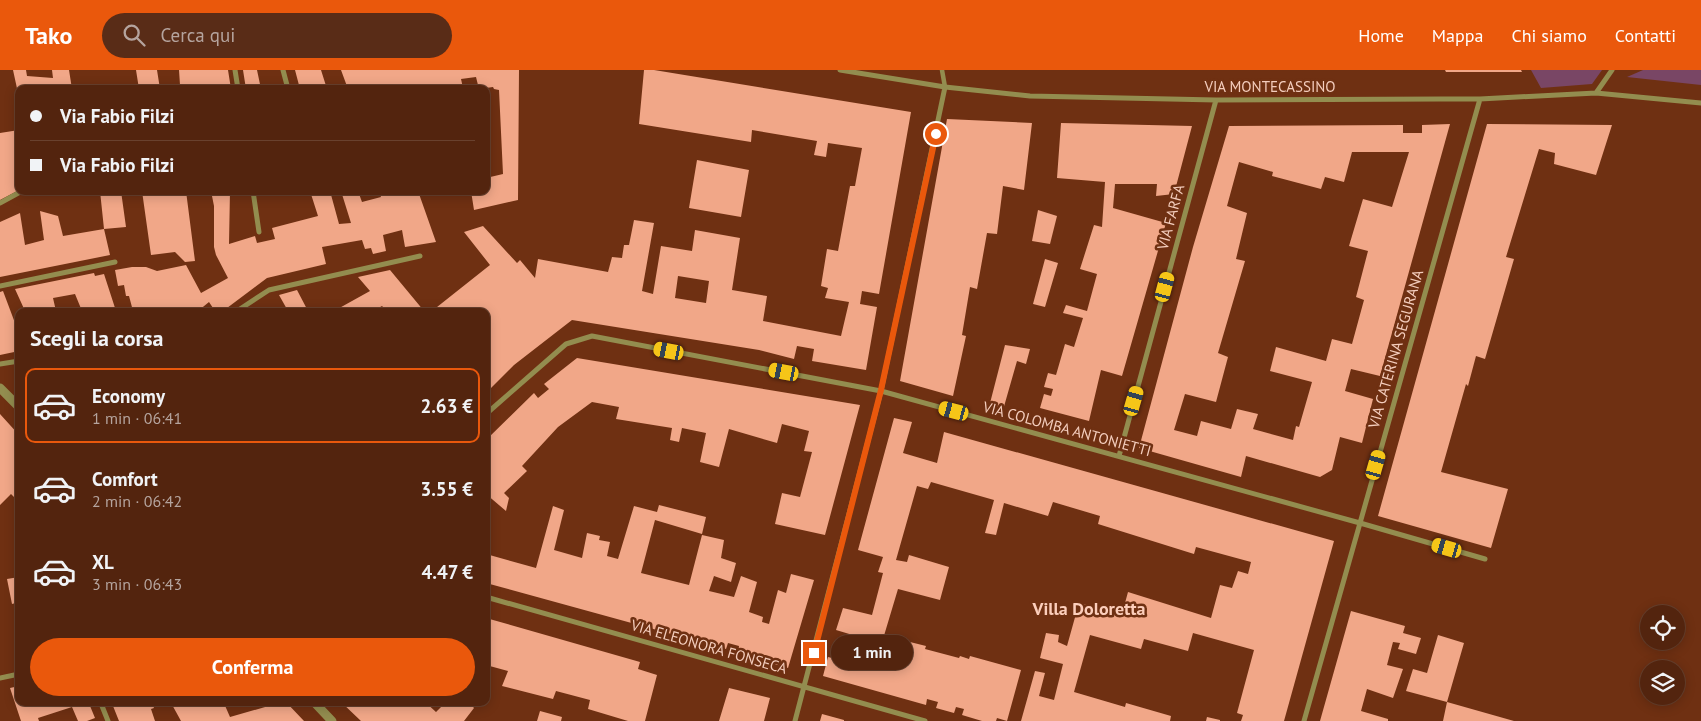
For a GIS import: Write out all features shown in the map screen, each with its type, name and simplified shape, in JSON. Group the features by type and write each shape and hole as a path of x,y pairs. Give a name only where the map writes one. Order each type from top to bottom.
{"street":[{"path":"235,70 237,85"},
{"path":"283,70 287,85"},
{"name":"VIA MONTECASSINO","path":"840,70 945,87 1030,96 1216,100 1480,99 1596,93 1701,103"},
{"path":"795,721 881,390 945,87 942,70"},
{"path":"1596,93 1612,70"},
{"name":"VIA CATERINA SEGURANA","path":"1304,721 1480,99"},
{"name":"VIA FARFA","path":"1118,456 1216,100"},
{"path":"0,203 15,195"},
{"path":"254,195 259,232"},
{"path":"242,308 269,290 420,256"},
{"path":"0,286 115,262"},
{"name":"VIA COLOMBA ANTONIETTI","path":"490,410 566,344 592,336 881,390 1485,559"},
{"path":"0,364 15,362"},
{"path":"0,388 15,403"},
{"name":"VIA ELEONORA FONSECA","path":"490,598 925,721"},
{"path":"0,678 15,675"},
{"path":"102,706 108,721"},
{"path":"317,706 332,721"}],"shaded area":[{"path":"1531,70 1602,70 1592,84 1541,88"},
{"path":"1643,70 1701,70 1701,85 1627,77"}],"building":[{"path":"13,70 26,70 27,76 53,78 52,70 69,70 71,85 16,85"},
{"path":"136,70 157,70 159,85 138,85"},
{"path":"179,70 228,70 230,85 180,85"},
{"path":"243,70 257,70 260,85 245,85"},
{"path":"295,70 321,70 326,85 299,85"},
{"path":"341,70 519,70 518,200 474,210 472,195 490,195 490,177 503,174 499,90 490,87 490,85 478,85 476,77 461,79 462,85 347,85"},
{"path":"644,70 654,70 911,112 879,294 862,291 860,304 877,307 866,370 812,361 814,349 797,346 794,359 759,350 572,320 514,365 490,389 490,308 436,308 490,265 464,232 483,226 517,263 520,260 535,278 538,259 608,272 612,257 622,258 624,245 629,245 634,220 654,223 642,291 653,294 661,246 692,251 695,230 740,238 732,290 767,296 763,321 841,336 849,302 825,298 828,288 821,286 827,249 838,251 850,186 855,186 862,148 828,143 826,157 814,155 817,141 752,130 751,142 639,124","holes":["678,276 709,281 706,303 675,298"]},
{"path":"1445,70 1521,70 1522,72 1446,72"},
{"path":"947,119 1032,123 1024,190 1003,186 997,234 987,233 977,289 970,287 962,335 966,336 953,396 900,381"},
{"path":"1061,123 1192,126 1174,194 1156,196 1157,184 1115,184 1113,208 1166,223 1122,376 1101,370 1089,421 1040,408 1044,394 1051,396 1053,389 1044,387 1048,373 1056,375 1065,344 1074,347 1083,318 1063,313 1066,305 1087,311 1097,274 1080,269 1094,225 1102,227 1105,182 1057,178"},
{"path":"1450,124 1380,376 1351,369 1345,391 1373,399 1362,443 1340,437 1332,470 1320,477 1246,456 1241,477 1139,448 1193,247 1229,126 1403,125 1403,133 1422,133 1422,125","holes":["1352,152 1409,152 1392,207 1363,199 1349,246 1368,251 1356,297 1364,300 1352,344 1332,339 1326,361 1276,347 1270,371 1312,382 1299,427 1296,426 1293,440 1253,429 1258,414 1237,409 1231,429 1201,421 1197,436 1174,430 1185,394 1216,402 1228,357 1218,353 1245,261 1236,259 1247,213 1227,206 1239,162 1273,172 1272,176 1321,189 1325,177 1344,182"]},
{"path":"1487,124 1612,125 1596,175 1554,164 1555,153 1539,149 1506,257 1514,259 1485,359 1476,356 1468,386 1466,384 1441,472 1508,489 1491,548 1378,516"},
{"path":"15,131 15,192 0,200 0,133"},
{"path":"697,160 749,170 741,217 689,208"},
{"path":"100,195 122,195 126,227 104,229"},
{"path":"143,195 187,195 195,261 185,262 175,252 151,255"},
{"path":"212,195 230,195 229,244 255,236 257,243 275,239 272,228 318,216 311,195 331,195 339,224 351,223 342,195 359,195 362,202 381,197 380,195 419,195 436,242 405,247 402,230 383,235 386,251 373,254 371,248 365,249 362,240 322,247 326,264 267,278 227,308 213,308 209,302 202,308 132,308 129,296 126,296 124,285 118,286 115,270 146,267 157,271 186,265 201,293 228,278 214,247 214,206"},
{"path":"1038,210 1057,216 1050,244 1032,241"},
{"path":"40,211 58,216 63,236 104,229 110,255 0,277 0,222 20,213 25,245 44,240"},
{"path":"1045,259 1058,263 1045,307 1033,304"},
{"path":"390,270 422,308 384,308 382,306 378,308 339,308 370,291 358,277"},
{"path":"94,273 95,276 104,274 115,308 81,308 75,294 53,298 55,308 24,308 15,289"},
{"path":"297,290 306,308 286,308 279,295"},
{"path":"3,291 15,323 15,352 0,355 0,292"},
{"path":"1005,345 1030,349 1026,364 1017,361 1003,410 989,407"},
{"path":"577,358 860,405 825,535 775,524 782,493 800,497 812,452 804,451 809,431 782,424 777,443 729,429 719,467 700,462 706,433 682,428 679,442 670,440 672,428 616,419 619,407 592,402 558,427 522,466 527,471 504,493 509,498 506,511 490,497 490,436 534,393 538,398 549,389 544,384"},
{"path":"0,414 15,431 15,498 11,494 0,505"},
{"path":"894,418 912,422 903,453 937,463 944,432 1334,541 1284,721 1241,721 1243,715 1237,713 1254,650 1193,633 1188,651 1144,639 1141,649 1090,635 1074,692 1125,707 1126,703 1171,716 1170,721 1021,721 1035,671 1045,673 1039,696 1054,700 1063,664 1040,658 1046,633 1059,635 1058,642 1067,646 1079,603 1122,614 1128,592 1211,618 1220,585 1232,588 1238,571 1248,574 1251,562 1196,547 1194,554 1098,524 1100,516 1053,502 1048,516 1004,503 996,535 985,533 994,500 931,482 928,489 917,486 896,560 907,562 909,555 949,567 940,600 898,589 883,639 909,647 910,642 926,646 925,649 959,658 960,656 969,659 970,656 1021,670 1007,721 997,718 996,721 982,721 962,715 964,709 956,707 954,713 936,708 938,702 927,699 926,705 823,676 828,657 849,662 856,636 836,630 843,608 872,615 883,573 878,572 883,557 858,550"},
{"path":"659,505 706,517 702,534 655,520 641,573 689,585 702,535 724,540 721,558 736,563 731,582 714,576 709,591 734,597 741,576 757,582 749,612 763,617 762,622 769,624 778,590 786,593 791,574 814,580 788,668 738,653 739,646 728,643 726,649 490,584 490,555 536,568 553,506 564,510 554,550 582,558 587,533 600,536 599,540 610,542 607,556 618,559 634,506 657,512"},
{"path":"15,578 15,603 12,604 7,579"},
{"path":"1351,611 1405,626 1403,633 1421,638 1416,654 1398,649 1400,643 1393,642 1387,665 1403,669 1393,698 1367,689 1361,711 1388,719 1388,721 1320,721"},
{"path":"490,619 640,662 638,669 657,675 645,721 628,721 588,709 590,700 556,691 553,699 502,686 508,671 490,666"},
{"path":"1438,635 1464,643 1447,702 1406,691 1413,669 1427,673"},
{"path":"15,687 15,703 10,688"},
{"path":"729,688 770,698 764,721 719,721"},
{"path":"1447,702 1514,721 1443,721"},
{"path":"16,706 90,706 95,718 87,721 78,721 72,707 38,718 39,721 21,721"},
{"path":"113,706 153,706 154,708 151,709 155,721 119,721"},
{"path":"173,706 225,706 230,717 268,706 290,706 304,721 181,721"},
{"path":"345,706 429,706 436,712 442,706 472,706 474,708 464,721 361,721"},
{"path":"540,711 562,717 561,721 537,721"},
{"path":"822,714 844,720 844,721 820,721"},
{"path":"1207,717 1220,720 1220,721 1206,721"}],"district":[{"name":"Villa Doloretta","path":"1089,609"}],"route":[{"path":"814,653 881,390 936,134"}]}
